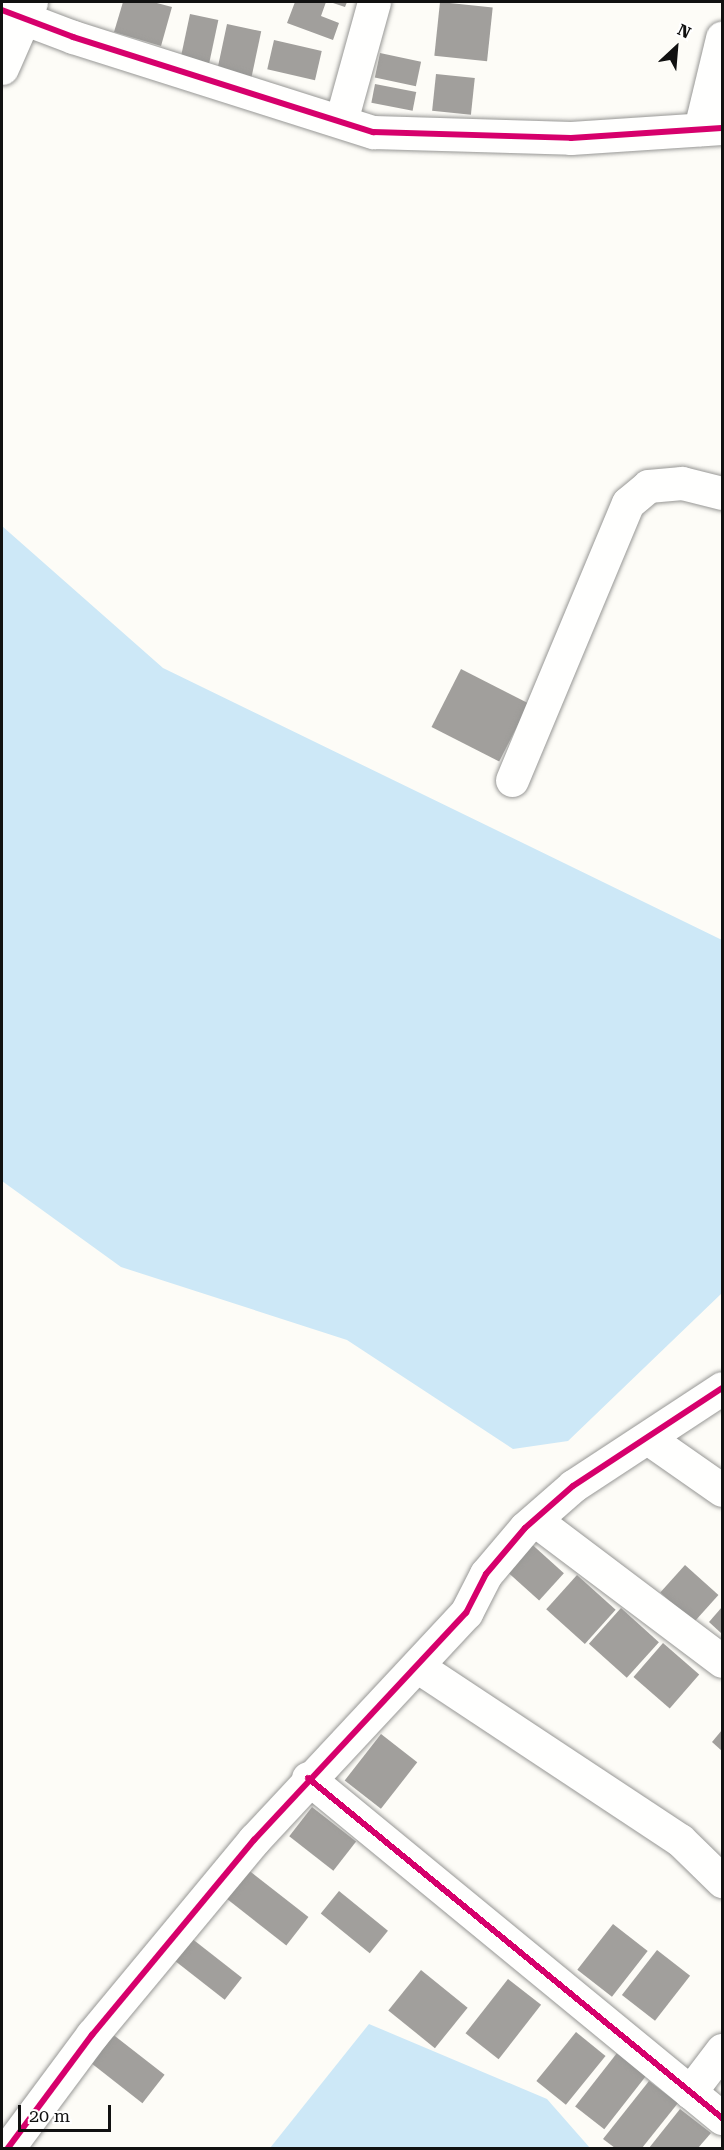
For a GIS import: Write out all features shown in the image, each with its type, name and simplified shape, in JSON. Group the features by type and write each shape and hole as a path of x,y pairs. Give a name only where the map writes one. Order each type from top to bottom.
{"street":[{"path":"341,121 374,2"},
{"path":"14,29 373,132 571,138 711,129 723,38"},
{"path":"512,780 628,503 648,486 682,483 723,493"},
{"path":"8,2148 92,2035 308,1778 466,1613 486,1574 535,1520 573,1486 649,1439 723,1388"},
{"path":"649,1439 723,1490"},
{"path":"535,1520 723,1661"},
{"path":"417,1665 680,1840 723,1881"},
{"path":"308,1778 723,2118"},
{"path":"690,2092 723,2050"}],"water":[{"path":"2,526 163,668 722,940 722,1293 568,1441 513,1449 347,1340 121,1267 2,1181"},
{"path":"369,2024 547,2099 590,2148 270,2148"}],"building":[{"path":"123,2 153,2 172,7 161,46 114,32"},
{"path":"295,2 326,2 321,16 339,23 333,40 287,23"},
{"path":"330,2 347,2 345,7"},
{"path":"440,2 493,8 487,61 434,56"},
{"path":"190,14 218,20 209,66 180,60"},
{"path":"227,24 261,31 251,81 216,74"},
{"path":"274,40 322,51 315,80 267,69"},
{"path":"380,53 421,62 416,86 375,77"},
{"path":"436,74 475,78 471,115 432,111"},
{"path":"375,84 416,92 413,111 371,103"},
{"path":"461,669 529,704 499,761 431,727"},
{"path":"526,1539 564,1573 539,1601 501,1566"},
{"path":"685,1565 718,1595 694,1623 660,1592"},
{"path":"577,1575 616,1610 585,1644 546,1609"},
{"path":"722,1607 722,1634 709,1622"},
{"path":"621,1608 659,1642 627,1678 589,1644"},
{"path":"663,1643 699,1674 670,1708 633,1677"},
{"path":"722,1730 722,1751 712,1742"},
{"path":"381,1734 417,1762 381,1809 345,1780"},
{"path":"312,1807 356,1841 333,1871 289,1836"},
{"path":"247,1869 308,1917 286,1945 225,1897"},
{"path":"339,1891 388,1931 370,1953 321,1914"},
{"path":"613,1924 648,1951 612,1997 577,1970"},
{"path":"186,1934 242,1978 225,2000 169,1956"},
{"path":"657,1950 690,1976 655,2021 622,1995"},
{"path":"421,1970 468,2008 435,2048 388,2010"},
{"path":"508,1979 541,2005 499,2059 466,2033"},
{"path":"576,2032 606,2056 566,2105 536,2081"},
{"path":"111,2033 165,2075 142,2103 89,2061"},
{"path":"617,2053 646,2076 604,2129 575,2107"},
{"path":"649,2081 678,2103 642,2148 615,2148 603,2139"},
{"path":"680,2109 711,2133 698,2148 649,2148"}],"cycle path":[{"path":"2,10 73,37 373,132 571,138 722,128"},
{"path":"8,2148 92,2035 254,1840 466,1613 486,1574 525,1528 573,1486 722,1388"},
{"path":"308,1778 722,2118"}]}
